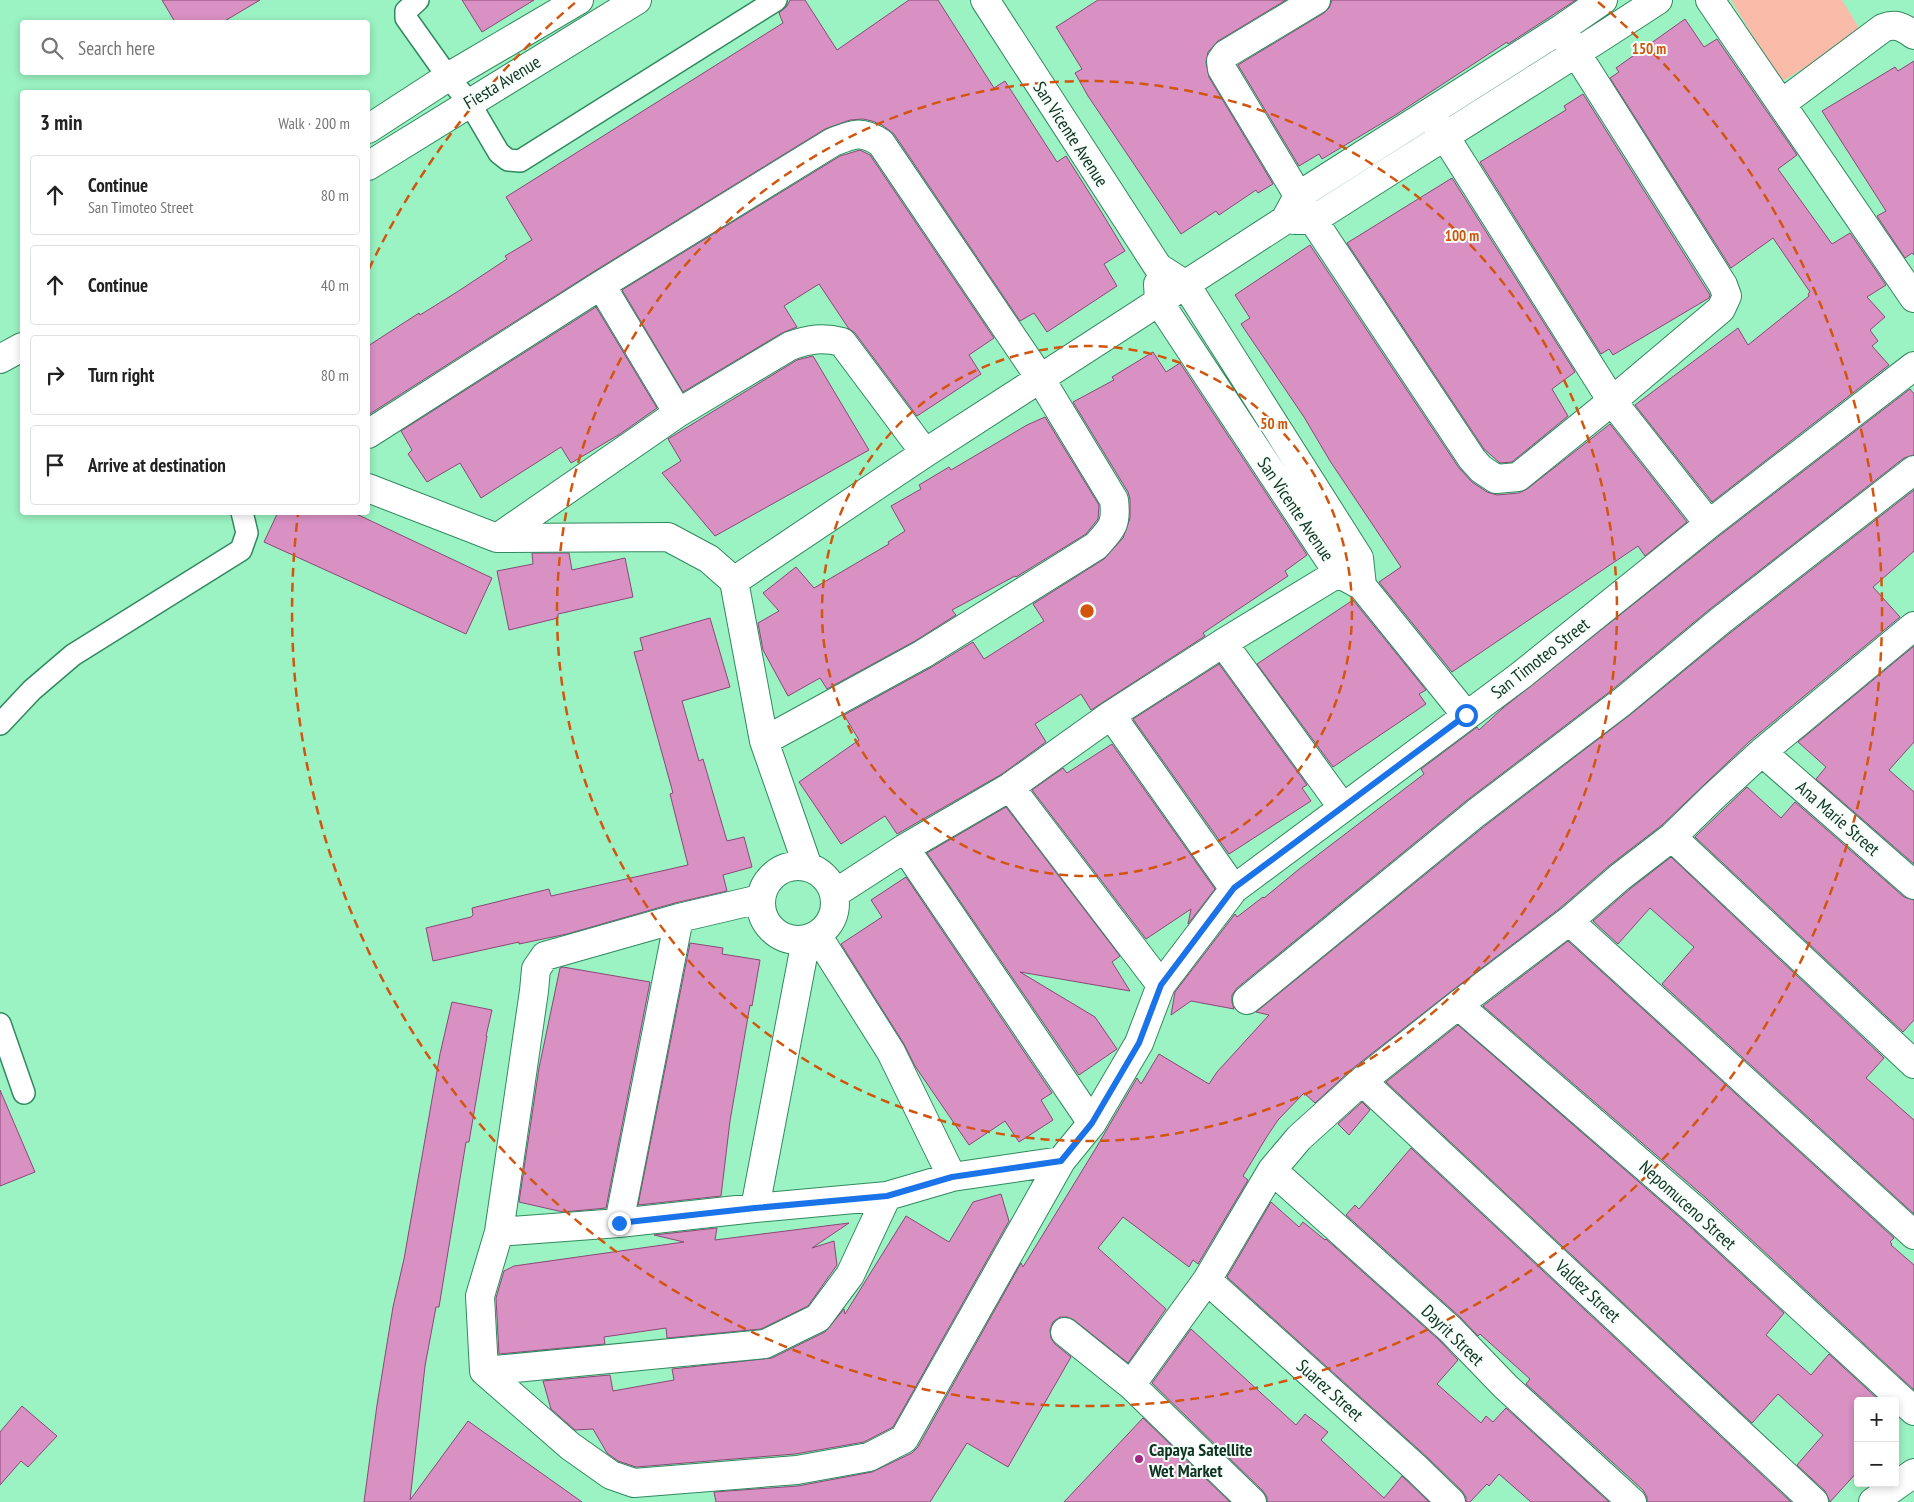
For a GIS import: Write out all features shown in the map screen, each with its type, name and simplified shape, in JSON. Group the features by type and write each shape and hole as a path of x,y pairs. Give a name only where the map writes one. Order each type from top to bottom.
{"street":[{"name":"Fiesta Avenue","path":"370,128 448,77 578,0"},
{"name":"Fiesta Avenue","path":"370,165 637,0"},
{"path":"1316,0 1226,54 1221,61 1222,69 1313,220 1472,459 1480,470 1496,479 1518,477 1612,401 1721,308 1728,296 1561,28"},
{"path":"734,581 925,453 1285,220 1298,196 1603,0"},
{"path":"1285,220 1313,220 1658,0"},
{"path":"1710,0 1914,298"},
{"name":"San Vicente Avenue","path":"990,2 1158,267 1186,285 1353,572"},
{"path":"1781,104 1883,28 1893,24 1904,28 1914,35"},
{"path":"1431,112 1612,401 1708,524"},
{"path":"370,433 601,285 834,142 854,134 868,135 881,144 1040,378 1114,500 1116,518 1110,530 1096,546 923,654 764,741"},
{"path":"1158,267 1159,302"},
{"path":"601,285 678,413"},
{"name":"San Vicente Avenue","path":"1159,302 1353,572 1466,715"},
{"path":"497,538 678,413 790,346 818,338 842,342 925,453"},
{"path":"0,359 20,348"},
{"name":"San Timoteo Street","path":"484,1372 570,1446 611,1475 634,1484 797,1470 869,1457 904,1439 1061,1161 1092,1123 1139,1043 1161,985 1234,888 1520,676 1708,524 1914,366"},
{"path":"1247,1000 1476,813 1622,702 1720,621 1914,470"},
{"path":"370,489 497,538 668,537 709,559 734,581 764,741 808,867"},
{"path":"834,894 905,848 1010,787 1111,715 1223,643 1353,572"},
{"path":"1131,1385 1207,1280 1272,1170 1298,1138 1362,1081 1569,921 1620,877 1672,837 1762,752 1914,626"},
{"path":"1223,643 1343,808"},
{"path":"1111,715 1234,888"},
{"name":"Ana Marie Street","path":"1762,752 1914,885"},
{"path":"1010,787 1161,985"},
{"path":"1672,837 1914,1064"},
{"path":"905,848 1092,1123"},
{"path":"795,865 808,867 820,872 829,882 834,894 835,905 832,917 826,928 812,937 794,940 783,937 773,931 765,922 761,911 760,899 764,886 782,868 795,865"},
{"path":"760,899 679,918 545,956 536,969 499,1232 480,1296 484,1372 765,1344 818,1318 850,1275 887,1196"},
{"path":"619,1223 679,918"},
{"path":"1569,921 1914,1235"},
{"path":"812,937 891,1052 952,1177"},
{"path":"755,1208 812,937"},
{"name":"Nepomuceno Street","path":"1458,1005 1695,1210 1914,1411"},
{"name":"Valdez Street","path":"1362,1081 1814,1502"},
{"path":"499,1232 619,1223 887,1196 952,1177 1061,1161"},
{"name":"Dayrit Street","path":"1272,1170 1450,1329 1506,1387 1632,1502"},
{"name":"Suarez Street","path":"1207,1280 1418,1469 1451,1502"},
{"path":"1065,1332 1131,1385 1252,1502"},
{"path":"1873,1502 1914,1473"}],"lane":[{"path":"418,0 406,11 406,18 448,77 469,102 499,153 508,160 520,161 776,0"},
{"path":"0,724 32,690 73,655 242,550 247,533 243,515"},
{"path":"0,1024 24,1093"}],"shaded area":[{"path":"1731,0 1842,0 1862,33 1781,82"}],"building":[{"path":"162,0 260,0 226,20 174,20"},
{"path":"462,0 534,0 482,32"},
{"path":"790,0 805,0 837,50 909,0 938,0 994,88 1005,81 1057,162 1066,156 1102,213 1125,251 1104,264 1117,286 1047,332 1034,313 1020,321 894,134 882,125 872,121 863,119 850,120 825,129 593,272 370,414 370,345 419,313 420,315 457,292 507,259 505,256 532,240 506,197 783,23 779,13 787,6"},
{"path":"1098,0 1286,0 1218,41 1208,52 1206,62 1209,77 1273,184 1258,193 1256,190 1219,215 1216,211 1181,234 1088,96 1075,73 1082,69 1056,27"},
{"path":"1332,0 1576,0 1508,44 1507,42 1397,114 1322,159 1319,154 1299,166 1238,65 1324,13 1329,8"},
{"path":"1685,19 1704,47 1717,39 1797,155 1778,169 1832,244 1850,233 1886,285 1867,297 1885,317 1870,330 1878,341 1872,346 1889,365 1712,502 1635,405 1738,328 1748,345 1809,296 1810,292 1773,238 1731,268 1610,78 1619,72 1616,68"},
{"path":"1914,61 1914,255 1912,253 1905,258 1877,216 1886,211 1822,111 1895,67 1898,71"},
{"path":"1583,94 1710,295 1709,298 1613,355 1609,349 1601,354 1480,162 1566,110 1564,106"},
{"path":"860,150 870,155 994,338 969,355 981,374 917,416 855,333 849,329 819,284 784,306 797,327 782,333 683,392 622,290 840,156"},
{"path":"1452,178 1575,372 1552,389 1568,416 1512,462 1500,463 1484,449 1347,243"},
{"path":"1310,245 1459,468 1472,482 1487,492 1497,495 1519,493 1527,489 1610,424 1687,522 1645,556 1638,546 1452,672 1379,582 1401,567 1241,324 1250,318 1235,295"},
{"path":"596,307 657,408 620,434 571,463 561,447 481,498 460,463 427,482 408,454 412,450 401,431"},
{"path":"1153,352 1166,372 1180,363 1307,555 1285,571 1288,576 1203,633 1205,636 1091,710 1081,694 1035,724 1046,742 1002,774 897,834 885,816 841,844 799,782 859,740 844,715 973,642 984,659 1044,621 1033,604 1104,559 1123,538 1130,518 1128,492 1073,402 1114,380 1112,377"},
{"path":"813,356 869,450 715,536 662,473 681,461 668,439 797,360"},
{"path":"1910,389 1914,394 1914,455 1904,458 1710,609 1612,690 1466,801 1237,988 1232,995 1234,1009 1191,1001 1171,1015 1175,992 1235,914 1237,917 1264,898 1424,774 1421,769 1477,727 1479,730 1503,708 1719,536"},
{"path":"1045,417 1099,505 1098,519 1086,534 1016,577 952,610 956,615 915,641 827,689 820,678 788,696 763,650 758,623 779,611 763,593 796,567 814,588 889,544 888,542 905,531 891,506 921,489 919,485 949,467 951,470 1027,425"},
{"path":"1914,490 1914,551 1873,587 1900,617 1751,740 1662,825 1610,865 1559,909 1352,1069 1315,1103 1304,1093 1278,1120 1266,1138 1243,1176 1248,1180 1198,1264 1193,1260 1189,1267 1123,1217 1098,1248 1166,1309 1128,1363 1074,1320 1060,1317 1053,1322 1050,1330 1051,1338 1055,1344 1071,1357 1008,1467 967,1443 930,1502 716,1502 714,1492 798,1486 872,1472 912,1453 918,1447 1021,1263 1023,1267 1137,1078 1141,1084 1159,1054 1209,1084 1217,1072 1269,1015 1256,1012 1486,825 1631,714 1730,633"},
{"path":"277,515 358,515 492,578 466,634 264,542"},
{"path":"532,553 569,553 572,570 625,558 633,597 558,614 558,618 509,630 497,571 533,564"},
{"path":"1353,600 1426,690 1419,694 1426,704 1333,767 1257,664"},
{"path":"710,618 730,687 682,701 699,761 703,759 727,841 744,837 752,867 723,875 727,891 675,903 567,934 519,944 519,942 433,961 426,928 471,917 473,915 472,908 549,889 551,896 688,865 670,794 673,793 634,652 643,650 640,638"},
{"path":"1914,646 1914,742 1889,770 1914,792 1914,864 1816,779 1826,767 1798,742"},
{"path":"1219,664 1307,785 1302,788 1311,801 1229,854 1133,719"},
{"path":"1112,744 1215,889 1188,924 1191,909 1146,939 1032,790 1063,768 1067,773"},
{"path":"1747,787 1781,818 1795,802 1904,897 1914,900 1914,1020 1903,1032 1695,837"},
{"path":"1006,807 1120,956 1112,962 1130,991 1020,972 1095,1017 1117,1049 1079,1075 927,853"},
{"path":"1671,857 1884,1058 1866,1078 1914,1120 1914,1214 1662,984 1694,947 1650,908 1618,944 1593,921"},
{"path":"906,877 1052,1093 1041,1100 1053,1120 1019,1142 1005,1121 969,1145 915,1066 904,1044 841,944 882,917 871,900"},
{"path":"1568,941 1894,1238 1890,1242 1891,1245 1914,1265 1914,1390 1706,1198 1483,1006"},
{"path":"690,943 723,948 722,954 760,960 752,1006 750,1005 730,1121 721,1196 638,1205"},
{"path":"560,968 650,982 606,1208 563,1212 519,1202 539,1068"},
{"path":"452,1002 492,1010 469,1142 466,1142 439,1307 436,1307 425,1366 410,1500 468,1421 582,1502 364,1502 393,1307 404,1259 440,1054"},
{"path":"1458,1025 1685,1222 1784,1313 1766,1335 1811,1375 1829,1354 1876,1397 1854,1397 1854,1475 1830,1502 1825,1491 1797,1465 1823,1435 1778,1394 1752,1423 1386,1082"},
{"path":"0,1090 35,1172 0,1186"},
{"path":"1362,1102 1370,1110 1349,1135 1338,1124"},
{"path":"1411,1148 1791,1502 1647,1502 1647,1497 1643,1490 1526,1384 1530,1379 1480,1334 1478,1336 1460,1317 1346,1215 1355,1205 1359,1209"},
{"path":"1001,1194 1009,1221 893,1427 864,1442 795,1454 636,1467 618,1461 607,1453 593,1429 575,1430 551,1409 543,1381 610,1375 613,1391 674,1380 672,1369 772,1358 825,1332 844,1309 845,1314 906,1216 949,1242 973,1202"},
{"path":"1271,1202 1299,1227 1303,1222 1326,1239 1439,1340 1458,1360 1437,1384 1481,1423 1486,1416 1493,1422 1506,1408 1609,1502 1531,1502 1499,1474 1489,1486 1487,1484 1470,1502 1466,1502 1466,1497 1462,1491 1428,1458 1227,1277"},
{"path":"849,1223 812,1248 834,1241 837,1265 808,1306 761,1329 667,1338 666,1328 604,1337 605,1344 499,1354 496,1298 504,1271 514,1266 684,1242 654,1235 717,1228 715,1240"},
{"path":"1191,1329 1296,1425 1305,1414 1328,1432 1321,1440 1384,1498 1402,1476 1429,1502 1267,1502 1267,1497 1263,1491 1152,1383"},
{"path":"22,1406 57,1436 28,1467 21,1461 0,1485 0,1432"},
{"name":"Capaya Satellite Wet Market","path":"1143,1418 1230,1502 1064,1502"}],"place":[{"name":"Capaya Satellite Wet Market","path":"1139,1459"}],"route":[{"path":"619,1223 887,1196 952,1177 1061,1161 1092,1123 1139,1043 1161,985 1234,888 1466,715"}]}
